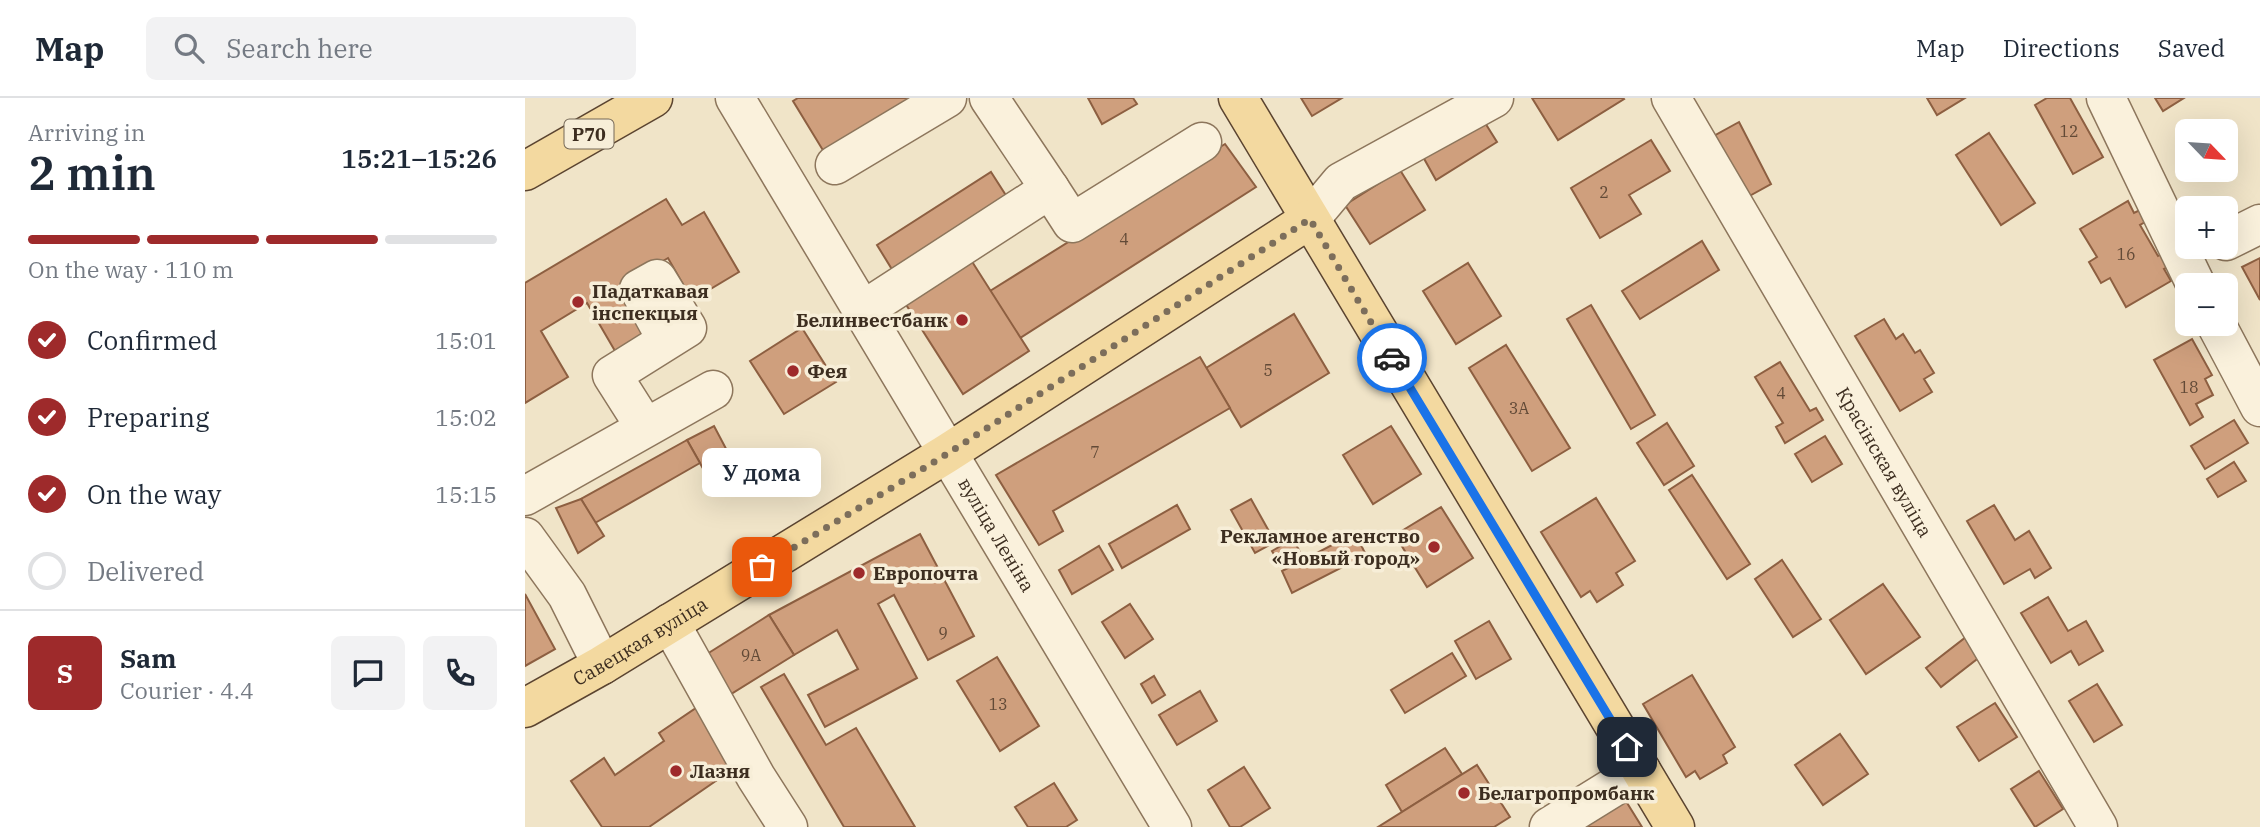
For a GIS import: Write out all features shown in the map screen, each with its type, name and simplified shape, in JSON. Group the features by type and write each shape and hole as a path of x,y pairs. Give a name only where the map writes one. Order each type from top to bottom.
{"main road":[{"name":"Р70","path":"525,171 653,98"},
{"path":"1238,98 1675,827"},
{"name":"Савецкая вуліца","path":"525,708 601,665 947,454 1310,219"}],"street":[{"name":"вуліца Леніна","path":"735,98 1172,827"},
{"path":"835,165 947,98"},
{"path":"989,98 1072,223 1202,142"},
{"name":"Савецкая вуліца","path":"1310,219 1341,182 1494,98"},
{"name":"Красінская вуліца","path":"1671,98 2098,827"},
{"path":"2106,98 2198,265"},
{"path":"862,312 1051,189"},
{"path":"2238,235 2260,224"},
{"path":"2222,336 2260,407"},
{"path":"645,427 612,375 667,340"},
{"path":"525,496 713,390"},
{"path":"525,537 567,595 601,665"},
{"path":"670,623 756,777 788,827"},
{"path":"1549,827 1641,770"}],"building":[{"path":"798,98 916,98 824,152 793,101"},
{"path":"1088,98 1133,98 1137,104 1102,124"},
{"path":"1301,98 1342,98 1312,116"},
{"path":"1532,98 1623,98 1624,99 1558,140"},
{"path":"1927,98 1965,98 1937,115"},
{"path":"2047,98 2070,98 2103,157 2073,174 2035,105"},
{"path":"2155,98 2184,98 2163,111"},
{"path":"1482,118 1497,142 1436,180 1422,155"},
{"path":"1739,122 1771,184 1744,199 1712,137"},
{"path":"1989,133 2035,203 2001,225 1956,155"},
{"path":"1651,140 1670,171 1629,195 1641,214 1600,238 1571,188"},
{"path":"1225,144 1256,187 1020,338 990,291"},
{"path":"1400,170 1425,210 1370,244 1345,205"},
{"path":"991,172 1007,197 893,271 877,245"},
{"name":"Падаткавая інспекцыя","path":"666,199 682,225 704,212 739,272 692,300 668,258 622,285 656,343 622,363 587,303 541,331 568,377 525,403 525,283"},
{"path":"2128,201 2134,213 2142,209 2149,220 2140,225 2158,256 2165,252 2172,265 2164,269 2171,281 2126,307 2110,278 2101,283 2089,262 2097,257 2080,229"},
{"path":"1702,241 1719,270 1640,319 1622,291"},
{"path":"2260,258 2260,300 2242,267"},
{"name":"Белинвестбанк","path":"971,260 1029,351 963,394 905,303"},
{"path":"1468,263 1501,316 1456,344 1423,291"},
{"path":"1591,305 1655,415 1631,429 1567,319"},
{"path":"1294,314 1329,373 1241,427 1206,368"},
{"path":"1884,319 1896,339 1903,334 1915,353 1920,350 1934,373 1924,379 1932,392 1900,411 1855,336"},
{"name":"Фея","path":"802,328 836,382 784,414 750,361"},
{"path":"2192,339 2212,375 2205,379 2213,395 2196,404 2203,417 2190,425 2154,360"},
{"path":"1506,345 1570,448 1532,471 1469,368"},
{"path":"1200,357 1230,408 1053,511 1063,531 1039,545 996,475"},
{"path":"1780,362 1810,411 1816,408 1823,420 1785,443 1776,427 1783,423 1755,377"},
{"path":"2234,420 2248,443 2205,469 2191,446"},
{"path":"1667,423 1694,466 1664,485 1637,443"},
{"path":"714,426 732,460 706,474 687,440"},
{"path":"1391,426 1421,474 1373,504 1343,455"},
{"path":"1825,436 1842,464 1812,482 1795,454"},
{"path":"687,440 700,463 595,523 581,499"},
{"path":"2234,462 2246,481 2218,497 2207,479"},
{"path":"1692,475 1750,564 1727,579 1669,490"},
{"path":"1596,498 1635,561 1616,573 1623,585 1597,602 1590,591 1581,597 1541,532"},
{"path":"581,499 604,536 578,553 556,508"},
{"path":"1251,499 1275,542 1255,553 1231,510"},
{"path":"1177,505 1190,529 1122,568 1109,544"},
{"path":"1994,505 2015,540 2029,531 2051,568 2035,578 2030,569 2004,584 1967,521"},
{"name":"Рекламное агенство «Новый город»","path":"1441,507 1473,558 1427,587 1395,535"},
{"path":"1355,533 1366,555 1292,593 1282,571"},
{"path":"920,534 974,636 928,660 894,595 878,604 917,678 825,727 808,695 858,669 837,630 794,655 769,615"},
{"path":"1293,539 1301,554 1281,566 1272,551"},
{"path":"1099,546 1113,570 1072,594 1059,570"},
{"path":"1782,560 1821,619 1793,637 1755,579"},
{"path":"1883,584 1920,637 1866,674 1830,620"},
{"path":"525,594 555,649 525,666"},
{"path":"2048,597 2068,631 2086,621 2103,651 2079,665 2071,651 2051,663 2021,613"},
{"path":"1130,604 1153,639 1125,658 1102,622"},
{"path":"769,615 794,655 731,694 707,654"},
{"path":"1489,621 1511,659 1476,679 1455,641"},
{"path":"1966,637 1981,656 1941,687 1926,668"},
{"path":"1452,653 1466,676 1405,713 1391,690"},
{"path":"997,657 1039,726 1000,751 957,681"},
{"path":"784,674 826,745 856,728 915,827 844,827 761,687"},
{"path":"1692,675 1735,747 1723,755 1727,763 1700,779 1695,771 1686,777 1643,704"},
{"path":"1154,676 1165,695 1152,703 1141,684"},
{"path":"2097,684 2122,725 2094,742 2069,701"},
{"path":"1200,691 1217,721 1177,745 1159,715"},
{"path":"1995,703 2017,737 1979,761 1957,727"},
{"name":"Лазня","path":"696,708 736,767 649,827 602,827 571,781 604,758 615,775 664,741 659,733"},
{"path":"1840,734 1868,774 1823,805 1795,765"},
{"path":"1445,748 1462,774 1402,812 1386,785"},
{"name":"Белагропромбанк","path":"1477,765 1510,817 1494,827 1378,827"},
{"path":"1244,767 1270,808 1240,827 1230,827 1208,790"},
{"path":"2039,771 2063,809 2035,827 2011,789"},
{"path":"1054,783 1077,820 1066,827 1028,827 1015,807"},
{"path":"1624,798 1642,827 1578,827"}],"way so far":[{"path":"762,567 947,454 1310,219 1392,358"}],"place":[{"name":"Падаткавая інспекцыя","path":"578,302"},
{"name":"Белинвестбанк","path":"962,320"},
{"name":"Фея","path":"793,371"},
{"name":"Рекламное агенство «Новый город»","path":"1434,547"},
{"name":"У дома","path":"762,567"},
{"name":"Европочта","path":"859,573"},
{"name":"Лазня","path":"676,771"},
{"name":"Белагропромбанк","path":"1464,793"}],"route":[{"path":"1392,358 1627,747"}]}
